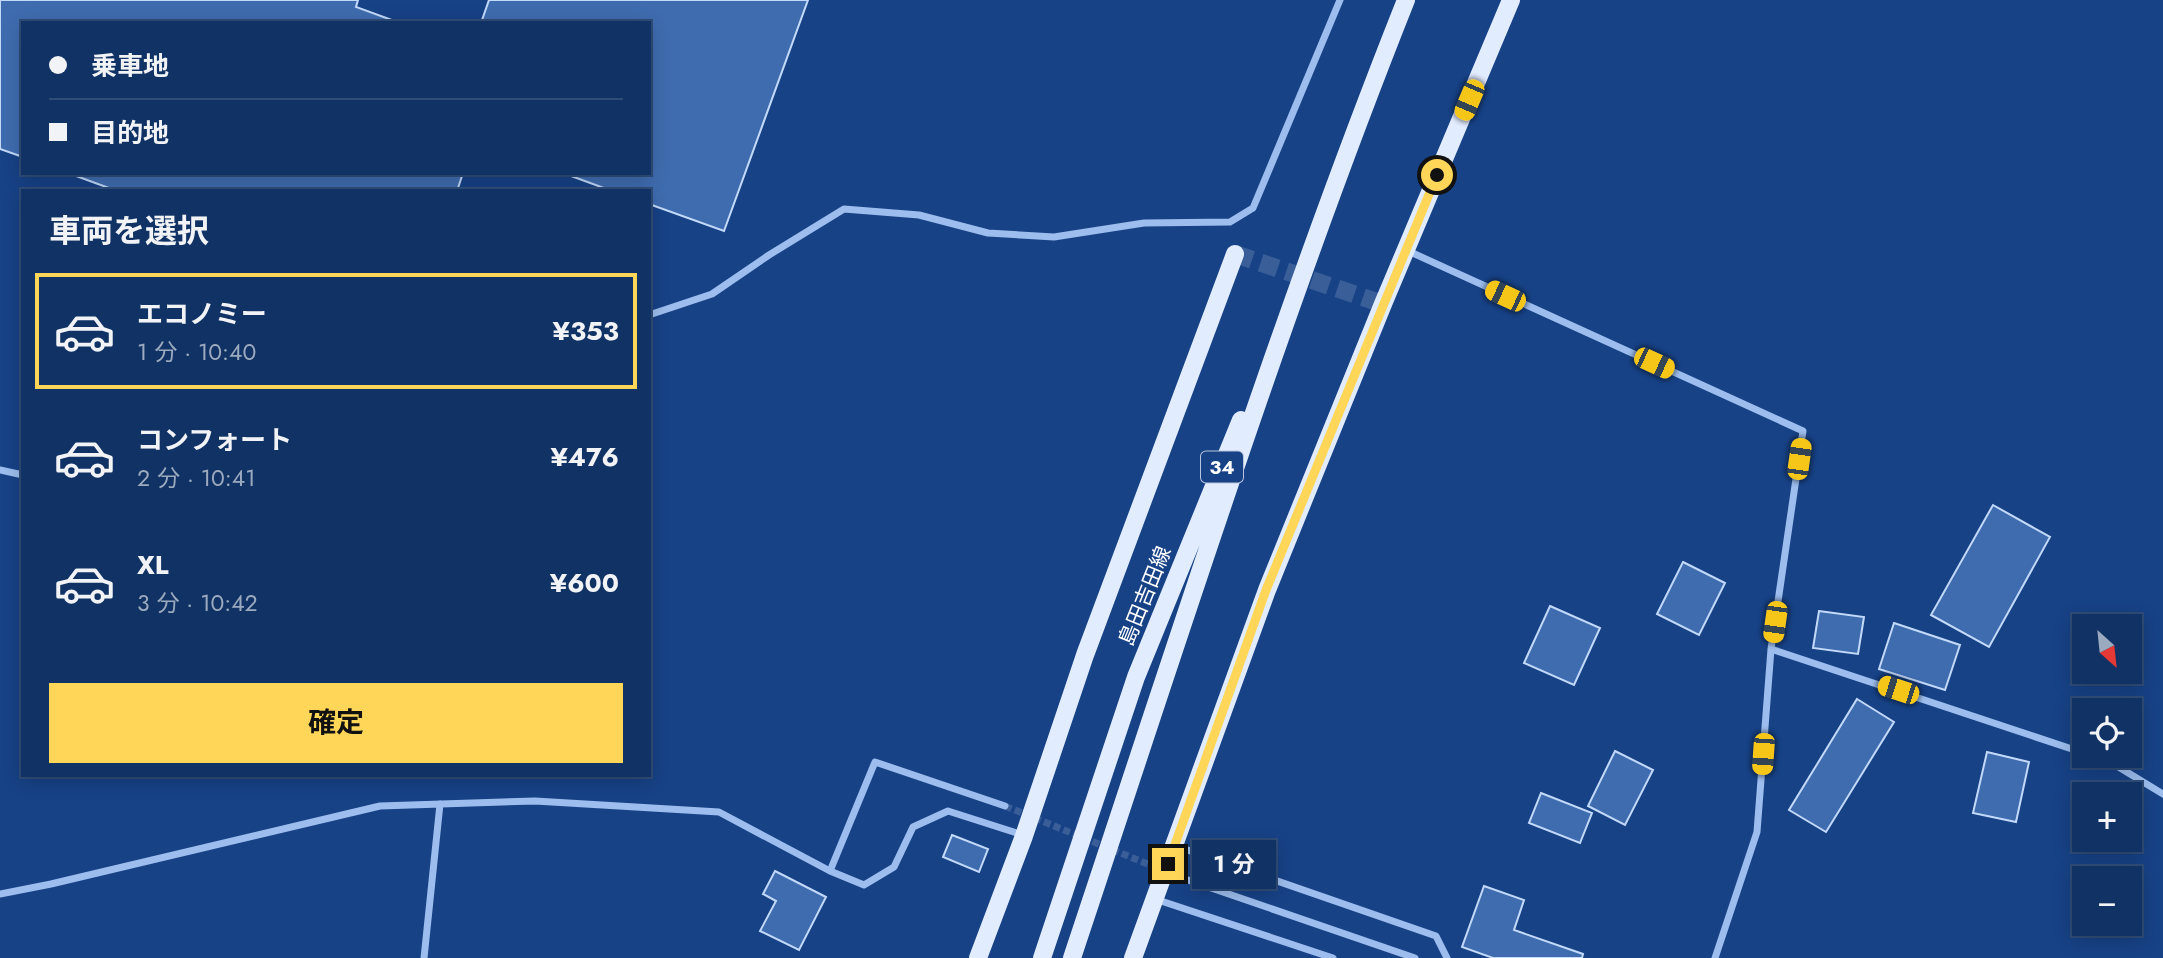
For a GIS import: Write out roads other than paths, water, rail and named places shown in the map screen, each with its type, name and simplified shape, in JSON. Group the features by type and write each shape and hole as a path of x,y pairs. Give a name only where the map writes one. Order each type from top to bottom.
{"main road":[{"name":"島田吉田線","path":"1042,958 1136,677 1307,258 1406,0"},
{"path":"1133,958 1266,590 1511,0"},
{"path":"978,958 1024,836 1085,655 1236,254"},
{"name":"島田吉田線","path":"1072,958 1307,258"}],"street":[{"path":"651,314 712,294 844,209 919,215 988,233 1054,237 1144,223 1230,222 1253,208 1340,0"},
{"path":"1406,250 1803,431 1772,649 1758,832 1715,958"},
{"path":"0,470 21,475"},
{"path":"1772,649 2072,749"},
{"path":"830,871 875,762 1005,806"},
{"path":"2120,768 2163,794"},
{"path":"0,894 380,806 535,801 719,812 830,871 864,885 894,867 914,827 948,811 1024,836"},
{"path":"424,958 440,804"},
{"path":"1175,846 1436,936 1447,958"},
{"path":"1182,878 1415,958"},
{"path":"1156,899 1333,958"}],"tunnel":[{"path":"1235,254 1383,304"},
{"path":"1005,806 1182,878"}]}
